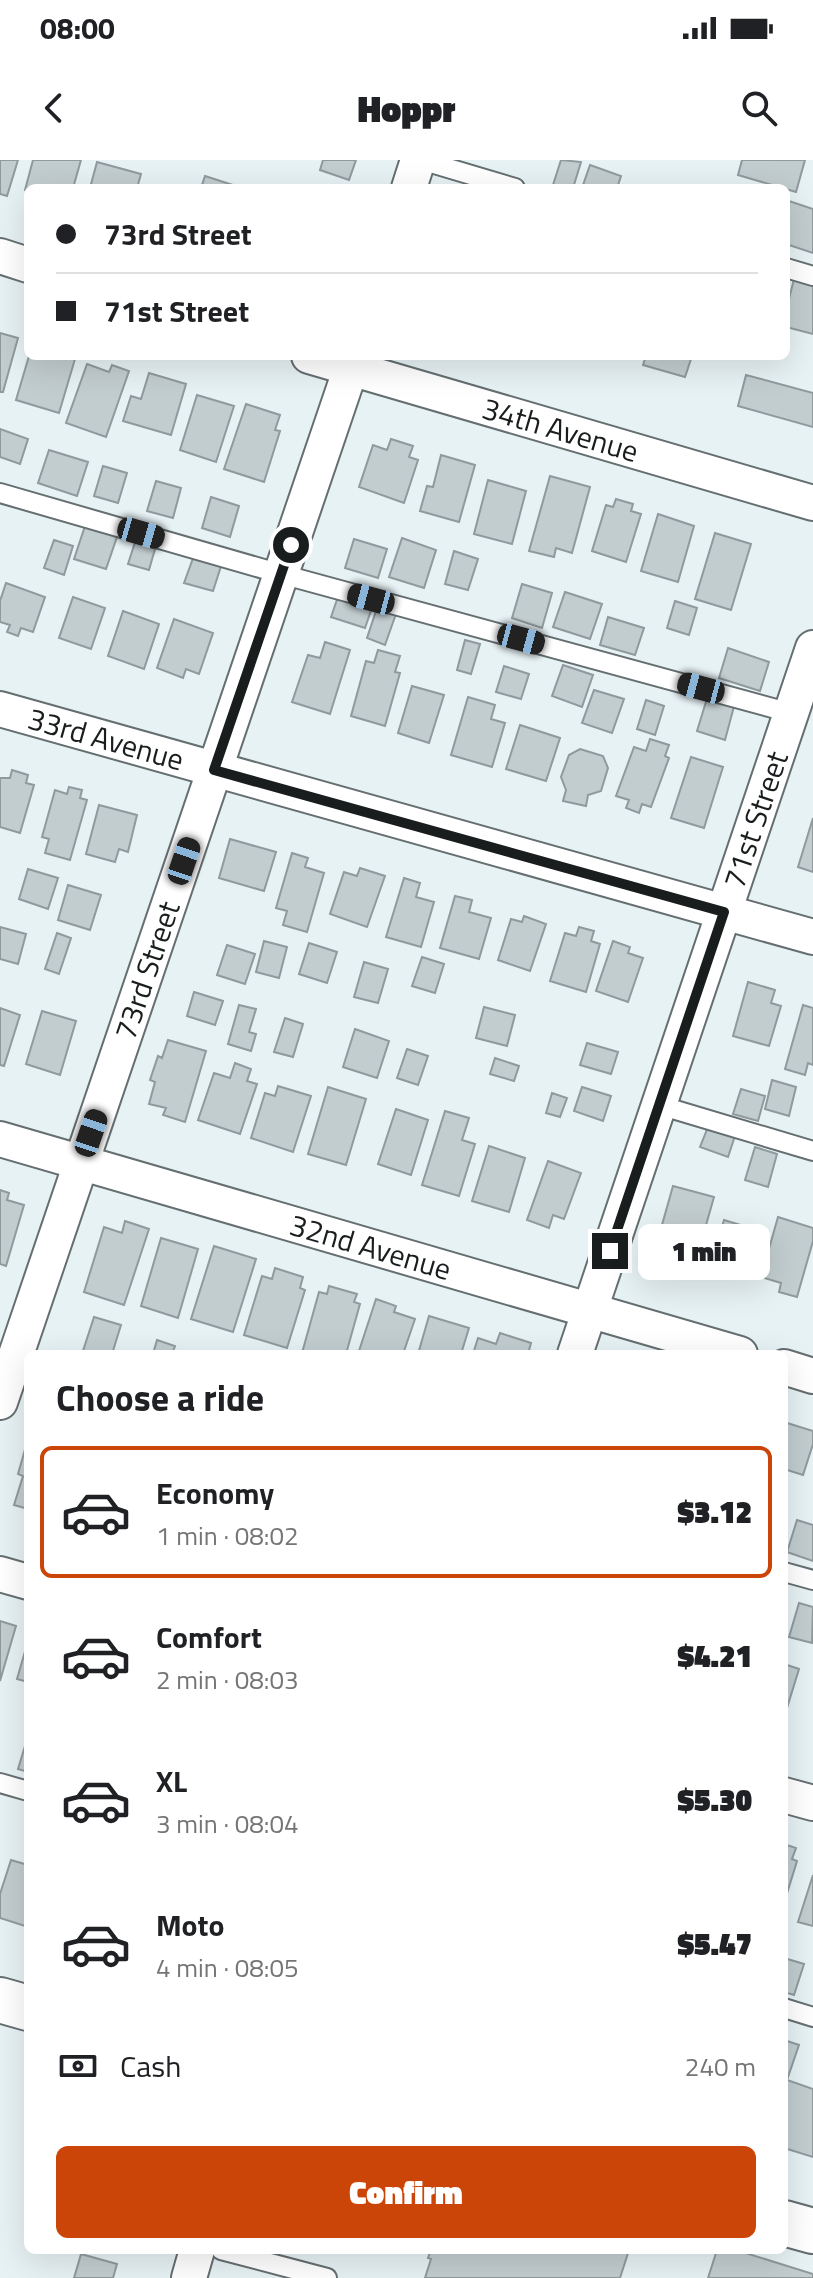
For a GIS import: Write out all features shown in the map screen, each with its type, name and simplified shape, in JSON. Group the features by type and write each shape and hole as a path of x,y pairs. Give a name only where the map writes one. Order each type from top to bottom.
{"street":[{"path":"411,184 420,160"},
{"path":"0,256 24,264"},
{"name":"34th Avenue","path":"353,363 813,503"},
{"name":"73rd Street","path":"0,1402 22,1354 81,1163 353,363"},
{"name":"71st Street","path":"576,1350 813,648"},
{"name":"33rd Avenue","path":"0,709 813,937"},
{"name":"32nd Avenue","path":"0,1139 726,1350"},
{"path":"788,1368 813,1376"},
{"path":"0,1574 24,1581"},
{"path":"788,1796 813,1803"},
{"path":"0,2000 24,2007"},
{"path":"788,2224 813,2231"},
{"path":"189,2278 196,2254"}],"lane":[{"path":"420,160 501,184"},
{"path":"790,269 813,276"},
{"path":"0,493 281,574 791,713"},
{"path":"659,1105 813,1151"},
{"path":"788,1573 813,1580"},
{"path":"0,1783 24,1790"},
{"path":"788,2009 813,2017"},
{"path":"236,2254 327,2278"}],"building":[{"path":"0,160 18,160 7,196 0,194"},
{"path":"33,160 81,160 74,184 27,184"},
{"path":"323,160 356,160 349,180 320,170"},
{"path":"561,160 581,162 574,184 553,184"},
{"path":"742,160 805,160 796,192 790,190 790,184 769,184 738,175"},
{"path":"97,162 141,174 138,184 91,184"},
{"path":"590,165 621,176 618,184 583,184"},
{"path":"205,176 230,184 202,184"},
{"path":"790,201 813,209 813,253 790,245"},
{"path":"794,279 813,285 813,334 790,328 790,295"},
{"path":"0,333 18,338 3,392 0,392"},
{"path":"28,360 75,360 59,413 16,400"},
{"path":"645,360 691,360 685,377 643,365"},
{"path":"87,364 109,372 112,365 129,371 106,437 66,423"},
{"path":"149,373 186,384 171,435 123,421 131,396 141,399"},
{"path":"746,375 813,393 813,427 738,406"},
{"path":"197,395 234,406 216,462 180,450"},
{"path":"246,404 280,415 275,430 280,431 264,482 224,469"},
{"path":"0,429 28,439 20,464 0,457"},
{"path":"391,439 413,446 409,457 418,460 404,503 359,487 373,445 387,450"},
{"path":"49,450 88,462 77,496 38,483"},
{"path":"441,455 475,465 459,522 420,511 427,486 433,487"},
{"path":"103,466 127,473 118,503 94,496"},
{"path":"550,476 590,487 572,553 556,548 554,557 529,551"},
{"path":"488,480 526,491 512,544 474,534"},
{"path":"156,481 181,488 173,518 147,511"},
{"path":"211,497 239,506 230,537 202,528"},
{"path":"616,499 633,504 631,511 641,514 626,562 592,551 606,505 613,507"},
{"path":"658,514 694,526 678,582 641,571"},
{"path":"87,520 119,531 106,569 74,559"},
{"path":"715,533 751,544 731,610 695,599"},
{"path":"137,536 157,542 149,570 128,564"},
{"path":"402,538 436,550 424,588 389,577"},
{"path":"354,539 387,549 378,578 345,568"},
{"path":"54,540 73,546 64,575 44,568"},
{"path":"196,550 223,560 213,591 184,583"},
{"path":"454,551 478,559 468,590 445,584"},
{"path":"6,583 45,597 33,632 21,628 18,636 7,632 10,625 0,622 0,601"},
{"path":"522,584 552,593 542,628 512,618"},
{"path":"340,591 374,602 365,628 331,617"},
{"path":"565,592 602,604 590,639 553,627"},
{"path":"73,597 105,608 91,649 59,638"},
{"path":"675,601 697,608 689,635 667,628"},
{"path":"378,605 397,611 385,645 367,638"},
{"path":"123,611 159,624 144,669 108,656"},
{"path":"608,617 644,628 635,655 600,645"},
{"path":"174,619 213,633 199,674 186,669 183,678 157,668"},
{"path":"465,640 480,644 471,674 457,670"},
{"path":"325,642 350,650 330,714 292,702 308,655 320,658"},
{"path":"728,648 769,662 760,691 719,678"},
{"path":"378,650 400,656 395,672 400,673 385,726 351,716 366,661 374,663"},
{"path":"563,665 593,675 582,707 552,696"},
{"path":"504,666 529,674 521,699 496,692"},
{"path":"412,686 444,695 429,743 398,733"},
{"path":"594,690 624,699 612,733 582,723"},
{"path":"709,692 736,699 725,740 697,731"},
{"path":"468,697 495,705 491,719 505,723 492,767 451,755"},
{"path":"646,700 664,706 655,735 637,729"},
{"path":"520,725 560,738 546,781 506,769"},
{"path":"650,739 669,745 665,756 669,758 651,807 642,804 639,813 626,808 629,800 616,796 634,747 646,751"},
{"path":"580,749 603,756 608,768 601,791 588,795 586,806 563,801 566,790 561,777 569,755"},
{"path":"691,757 723,767 704,828 671,818"},
{"path":"12,770 28,775 26,783 34,785 20,833 0,827 0,778 10,778"},
{"path":"69,787 82,790 80,798 87,800 70,860 45,853 49,839 42,837 55,790 67,794"},
{"path":"99,805 137,815 128,852 119,849 115,862 86,854"},
{"path":"813,818 813,872 798,867"},
{"path":"230,839 276,852 264,891 219,878"},
{"path":"292,853 308,858 305,867 324,873 307,932 283,925 287,911 276,908"},
{"path":"360,868 385,876 367,927 330,914 344,872 357,876"},
{"path":"28,869 58,878 48,909 19,899"},
{"path":"404,878 420,883 416,897 434,902 421,947 386,937"},
{"path":"68,885 101,895 90,930 58,920"},
{"path":"455,896 472,900 469,912 491,918 479,959 440,948"},
{"path":"524,916 546,924 530,971 498,960 511,919 522,922"},
{"path":"0,927 26,934 18,964 0,959"},
{"path":"579,927 594,931 591,941 600,944 586,992 550,981 565,933 576,936"},
{"path":"57,933 71,938 59,974 45,969"},
{"path":"264,941 287,947 279,978 256,972"},
{"path":"613,941 630,947 628,953 643,958 628,1002 596,991"},
{"path":"309,943 337,952 327,983 299,974"},
{"path":"227,945 255,954 245,984 217,975"},
{"path":"422,957 444,964 435,993 412,986"},
{"path":"364,962 388,969 378,1003 354,997"},
{"path":"748,982 775,990 771,1003 781,1006 769,1046 733,1036"},
{"path":"194,992 223,1001 215,1025 187,1016"},
{"path":"239,1005 256,1009 249,1032 256,1034 251,1051 228,1044"},
{"path":"803,1005 813,1008 813,1065 808,1063 805,1075 785,1069"},
{"path":"484,1007 515,1015 507,1046 476,1038"},
{"path":"0,1008 20,1015 4,1066 0,1065"},
{"path":"42,1011 76,1021 60,1075 26,1064"},
{"path":"285,1018 303,1024 293,1057 274,1052"},
{"path":"355,1029 389,1041 377,1078 343,1067"},
{"path":"168,1040 206,1051 185,1122 163,1115 166,1108 149,1104 155,1082 150,1080 158,1056 162,1058"},
{"path":"587,1043 618,1052 611,1074 580,1065"},
{"path":"407,1049 428,1056 418,1085 397,1078"},
{"path":"495,1058 519,1066 514,1081 490,1074"},
{"path":"235,1063 251,1069 247,1081 257,1084 240,1134 198,1120 214,1073 230,1078"},
{"path":"772,1080 796,1087 789,1116 765,1109"},
{"path":"278,1086 311,1096 293,1152 251,1138 265,1093 275,1096"},
{"path":"328,1087 366,1099 346,1165 308,1154"},
{"path":"582,1087 611,1096 603,1121 574,1111"},
{"path":"741,1089 765,1096 758,1121 733,1114"},
{"path":"552,1093 567,1098 560,1117 546,1113"},
{"path":"396,1109 428,1120 411,1175 378,1164"},
{"path":"445,1111 469,1118 462,1140 475,1144 459,1196 422,1185"},
{"path":"708,1127 735,1136 728,1157 700,1147"},
{"path":"489,1146 525,1158 509,1212 472,1201"},
{"path":"755,1147 777,1154 768,1187 745,1180"},
{"path":"548,1161 581,1173 564,1219 553,1215 549,1228 527,1220"},
{"path":"673,1186 714,1197 697,1257 656,1246"},
{"path":"0,1190 9,1193 7,1200 24,1205 6,1266 0,1264"},
{"path":"778,1217 813,1228 813,1241 797,1297 779,1292 781,1283 761,1277"},
{"path":"724,1220 757,1230 743,1277 710,1267"},
{"path":"125,1221 149,1229 124,1305 84,1292 104,1227 122,1233"},
{"path":"161,1238 198,1249 178,1318 141,1306"},
{"path":"214,1246 256,1259 233,1332 191,1319"},
{"path":"275,1268 303,1277 300,1288 305,1290 287,1348 244,1335 262,1276 272,1279"},
{"path":"329,1286 357,1294 354,1302 360,1304 347,1350 303,1350 319,1292 327,1294"},
{"path":"376,1299 396,1306 394,1312 415,1319 404,1350 359,1350"},
{"path":"429,1316 469,1328 462,1350 419,1350"},
{"path":"94,1317 121,1325 113,1350 83,1350"},
{"path":"500,1333 531,1343 529,1350 474,1350 478,1338 496,1344"},
{"path":"157,1340 175,1346 174,1350 154,1350"},
{"path":"788,1423 813,1431 813,1444 803,1475 788,1470"},
{"path":"24,1453 24,1508 14,1505 23,1476 18,1474"},
{"path":"797,1520 813,1525 813,1561 788,1552"},
{"path":"799,1603 813,1607 812,1643 789,1637"},
{"path":"0,1621 16,1626 0,1681"},
{"path":"24,1655 24,1681 17,1679"},
{"path":"788,1665 799,1669 788,1705"},
{"path":"24,1749 24,1771 18,1769"},
{"path":"788,1845 796,1848 792,1859 797,1861 788,1890"},
{"path":"11,1860 24,1864 24,1926 0,1918 0,1894"},
{"path":"813,1875 813,1926 798,1922"},
{"path":"788,1959 804,1964 794,1995 788,1993"},
{"path":"788,2041 799,2045 788,2077"},
{"path":"788,2080 813,2089 813,2157 788,2149"},
{"path":"81,2254 117,2264 113,2278 74,2278"},
{"path":"430,2254 628,2254 620,2278 425,2278 431,2259 428,2258"},
{"path":"716,2254 749,2254 813,2274 813,2278 708,2278"}],"route":[{"path":"291,545 214,770 724,912 610,1251"}]}
